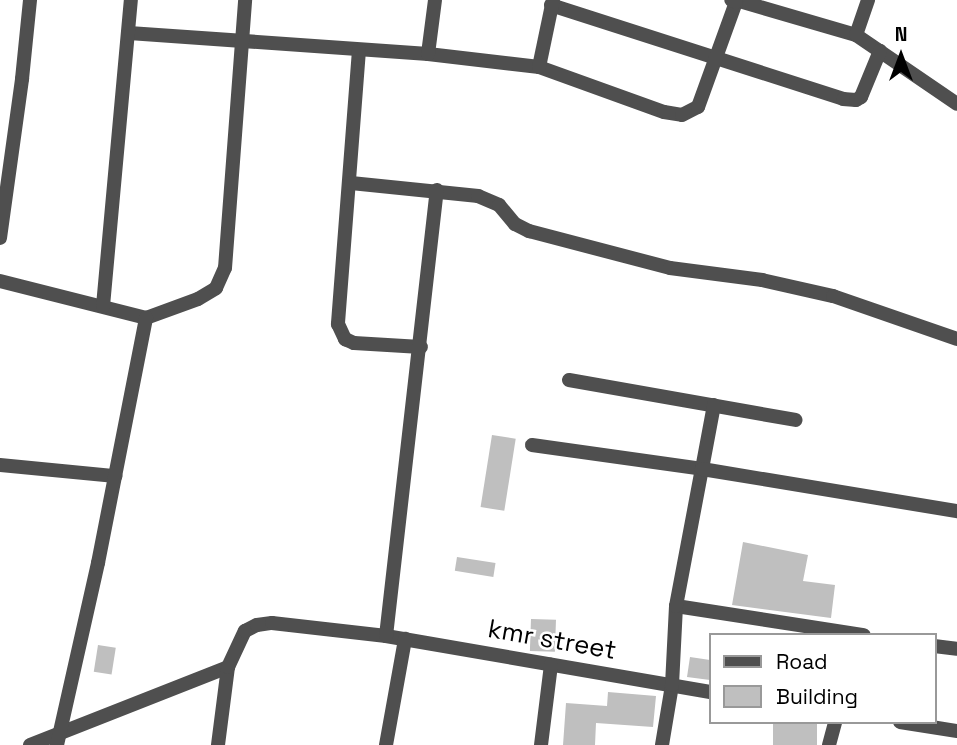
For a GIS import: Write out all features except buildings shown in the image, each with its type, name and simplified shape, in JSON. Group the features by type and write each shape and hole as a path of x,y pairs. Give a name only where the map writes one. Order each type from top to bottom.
{"street":[{"path":"0,238 23,79 30,0"},
{"path":"103,306 131,0"},
{"path":"0,281 146,318 198,299 222,280 245,0"},
{"path":"428,54 435,0"},
{"path":"856,35 869,0"},
{"path":"129,33 428,54 538,67 664,112 682,115 698,107 734,1 856,35 957,104"},
{"path":"538,67 552,3 843,99 856,100 861,97 880,51"},
{"path":"359,50 340,332 345,339 354,343 421,347"},
{"path":"351,183 478,196 499,205 515,224 529,232 670,268 762,280 833,296 957,339"},
{"path":"387,636 437,190"},
{"path":"59,738 146,318"},
{"path":"569,380 795,420"},
{"path":"662,745 672,685 677,606 714,405"},
{"path":"532,445 702,469 957,511"},
{"path":"0,465 115,477"},
{"path":"677,606 851,633"},
{"name":"kmr street","path":"218,745 228,667 244,631 257,625 272,623 387,636 708,692"},
{"path":"386,745 405,639"},
{"path":"936,646 957,649"},
{"path":"541,745 551,666"},
{"path":"30,745 59,738 228,667"},
{"path":"829,745 834,724"},
{"path":"913,724 957,731"}]}
